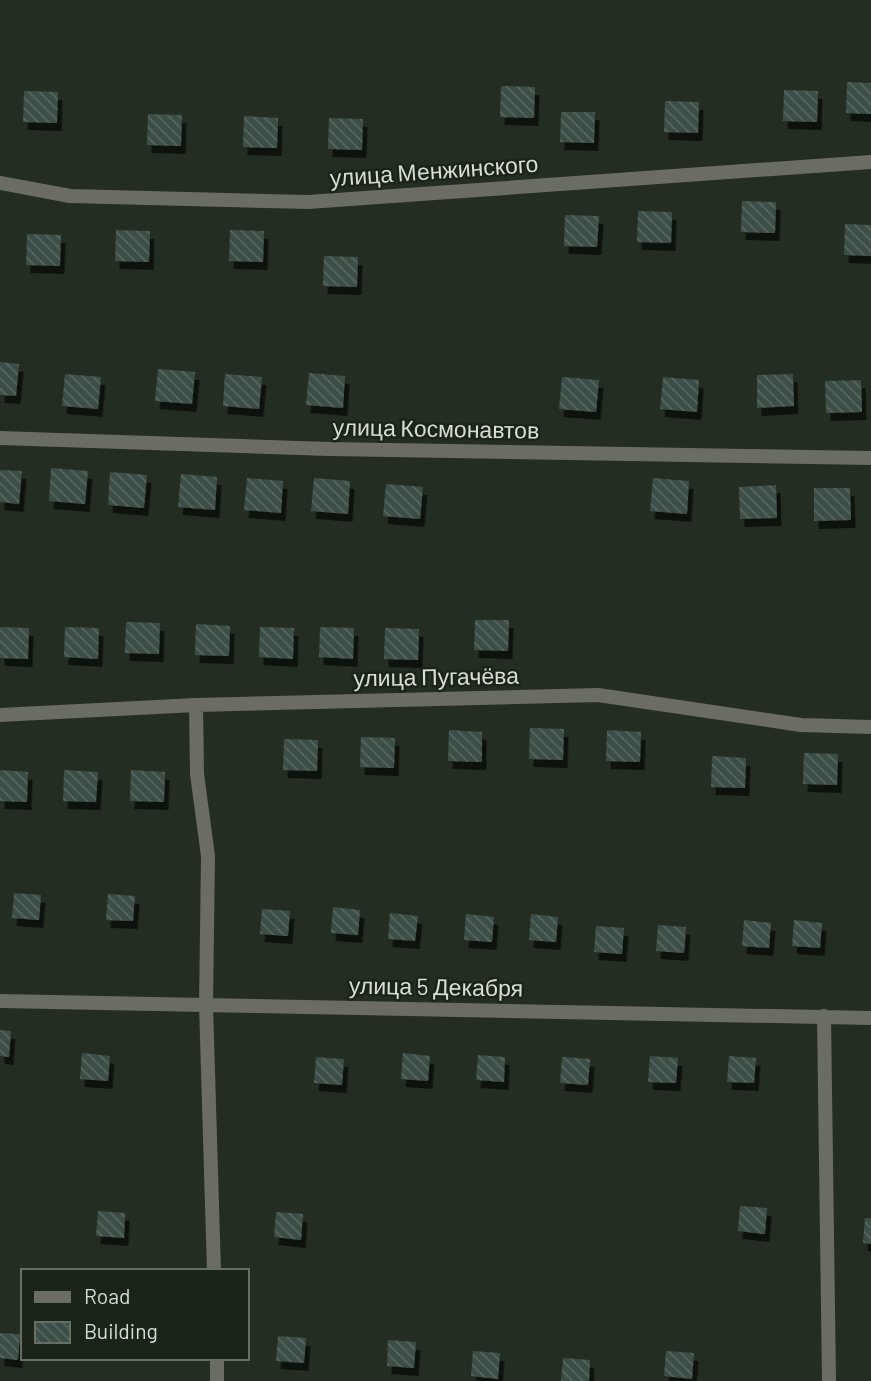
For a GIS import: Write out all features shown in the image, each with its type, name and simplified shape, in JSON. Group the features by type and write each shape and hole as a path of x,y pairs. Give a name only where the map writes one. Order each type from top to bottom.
{"street":[{"name":"улица Менжинского","path":"0,183 70,196 308,202 871,162"},
{"name":"улица Космонавтов","path":"0,438 329,449 871,458"},
{"name":"улица Пугачёва","path":"0,715 197,705 598,695 801,724 871,727"},
{"path":"197,705 197,774 208,856 206,1005 214,1269"},
{"name":"улица 5 Декабря","path":"0,1000 871,1018"},
{"path":"824,1016 829,1381"},
{"path":"217,1360 217,1381"}],"building":[{"path":"847,82 871,83 871,114 846,113"},
{"path":"501,86 535,87 534,118 500,117"},
{"path":"784,90 818,91 817,122 783,121"},
{"path":"24,91 58,92 57,123 23,122"},
{"path":"665,101 699,102 698,133 664,132"},
{"path":"561,112 595,112 594,143 560,142"},
{"path":"148,114 182,115 181,146 147,145"},
{"path":"244,116 278,118 277,148 243,147"},
{"path":"329,118 363,119 362,150 328,149"},
{"path":"742,201 776,202 775,233 741,232"},
{"path":"638,211 672,212 671,243 637,242"},
{"path":"565,215 599,216 597,247 564,246"},
{"path":"845,224 871,225 871,256 844,255"},
{"path":"116,230 150,231 149,262 115,261"},
{"path":"230,230 264,231 263,262 229,261"},
{"path":"27,234 61,235 60,266 26,265"},
{"path":"324,256 358,257 357,287 323,286"},
{"path":"0,362 19,364 16,396 0,395"},
{"path":"158,369 195,372 192,404 155,401"},
{"path":"309,373 345,376 343,408 306,405"},
{"path":"65,374 101,377 98,409 62,406"},
{"path":"225,374 262,377 259,409 223,406"},
{"path":"793,374 794,406 757,408 757,375"},
{"path":"562,377 599,380 596,412 559,409"},
{"path":"663,377 699,380 697,412 660,409"},
{"path":"861,380 862,412 826,413 825,381"},
{"path":"51,468 88,471 85,504 49,501"},
{"path":"0,470 22,471 19,504 0,502"},
{"path":"110,472 147,475 144,508 108,505"},
{"path":"181,474 217,477 215,510 178,507"},
{"path":"247,478 283,481 281,513 244,510"},
{"path":"314,478 350,481 348,514 311,511"},
{"path":"653,478 689,481 687,514 650,511"},
{"path":"386,484 423,487 420,519 383,516"},
{"path":"776,485 777,518 740,519 739,487"},
{"path":"814,488 850,488 851,520 814,521"},
{"path":"475,620 509,620 508,651 474,650"},
{"path":"126,622 160,623 159,654 125,653"},
{"path":"196,624 230,626 229,656 195,655"},
{"path":"0,627 29,628 28,659 0,658"},
{"path":"65,627 99,628 98,659 64,657"},
{"path":"260,627 294,628 293,659 259,657"},
{"path":"320,627 354,628 353,659 319,657"},
{"path":"385,628 419,629 418,660 384,659"},
{"path":"530,728 564,729 563,760 529,759"},
{"path":"449,730 482,732 482,762 448,761"},
{"path":"607,730 641,732 640,762 606,761"},
{"path":"361,737 395,738 394,768 360,767"},
{"path":"284,739 318,740 317,771 283,770"},
{"path":"804,753 838,754 837,785 803,784"},
{"path":"712,756 746,758 745,788 711,787"},
{"path":"0,770 28,772 27,802 0,801"},
{"path":"64,770 98,772 96,802 63,801"},
{"path":"131,770 165,772 164,802 130,801"},
{"path":"14,893 41,895 39,920 12,918"},
{"path":"108,894 135,896 133,921 106,920"},
{"path":"333,907 360,910 358,935 331,933"},
{"path":"262,909 290,911 288,936 260,934"},
{"path":"390,913 418,916 415,941 388,939"},
{"path":"466,914 494,917 492,942 464,940"},
{"path":"531,914 558,917 556,942 529,940"},
{"path":"744,920 771,923 769,948 742,946"},
{"path":"794,920 822,923 820,948 792,946"},
{"path":"658,925 686,927 684,953 656,951"},
{"path":"596,926 624,928 622,954 594,952"},
{"path":"0,1030 11,1031 9,1057 0,1056"},
{"path":"82,1053 110,1056 108,1081 80,1079"},
{"path":"403,1053 430,1056 428,1081 401,1079"},
{"path":"478,1055 505,1057 504,1082 476,1080"},
{"path":"650,1056 678,1058 676,1083 648,1082"},
{"path":"729,1056 756,1058 754,1083 727,1082"},
{"path":"316,1057 344,1059 342,1085 314,1083"},
{"path":"562,1057 590,1059 588,1085 560,1083"},
{"path":"740,1206 767,1208 765,1234 738,1231"},
{"path":"98,1211 125,1213 124,1238 96,1236"},
{"path":"276,1212 303,1214 301,1240 274,1237"},
{"path":"865,1218 871,1218 871,1244 863,1243"},
{"path":"0,1333 20,1334 18,1360 0,1358"},
{"path":"278,1336 306,1338 304,1363 276,1361"},
{"path":"388,1340 416,1342 414,1368 387,1366"},
{"path":"473,1351 500,1353 498,1379 471,1376"},
{"path":"666,1351 694,1353 692,1379 664,1376"},
{"path":"563,1358 590,1360 589,1381 561,1381"}]}
